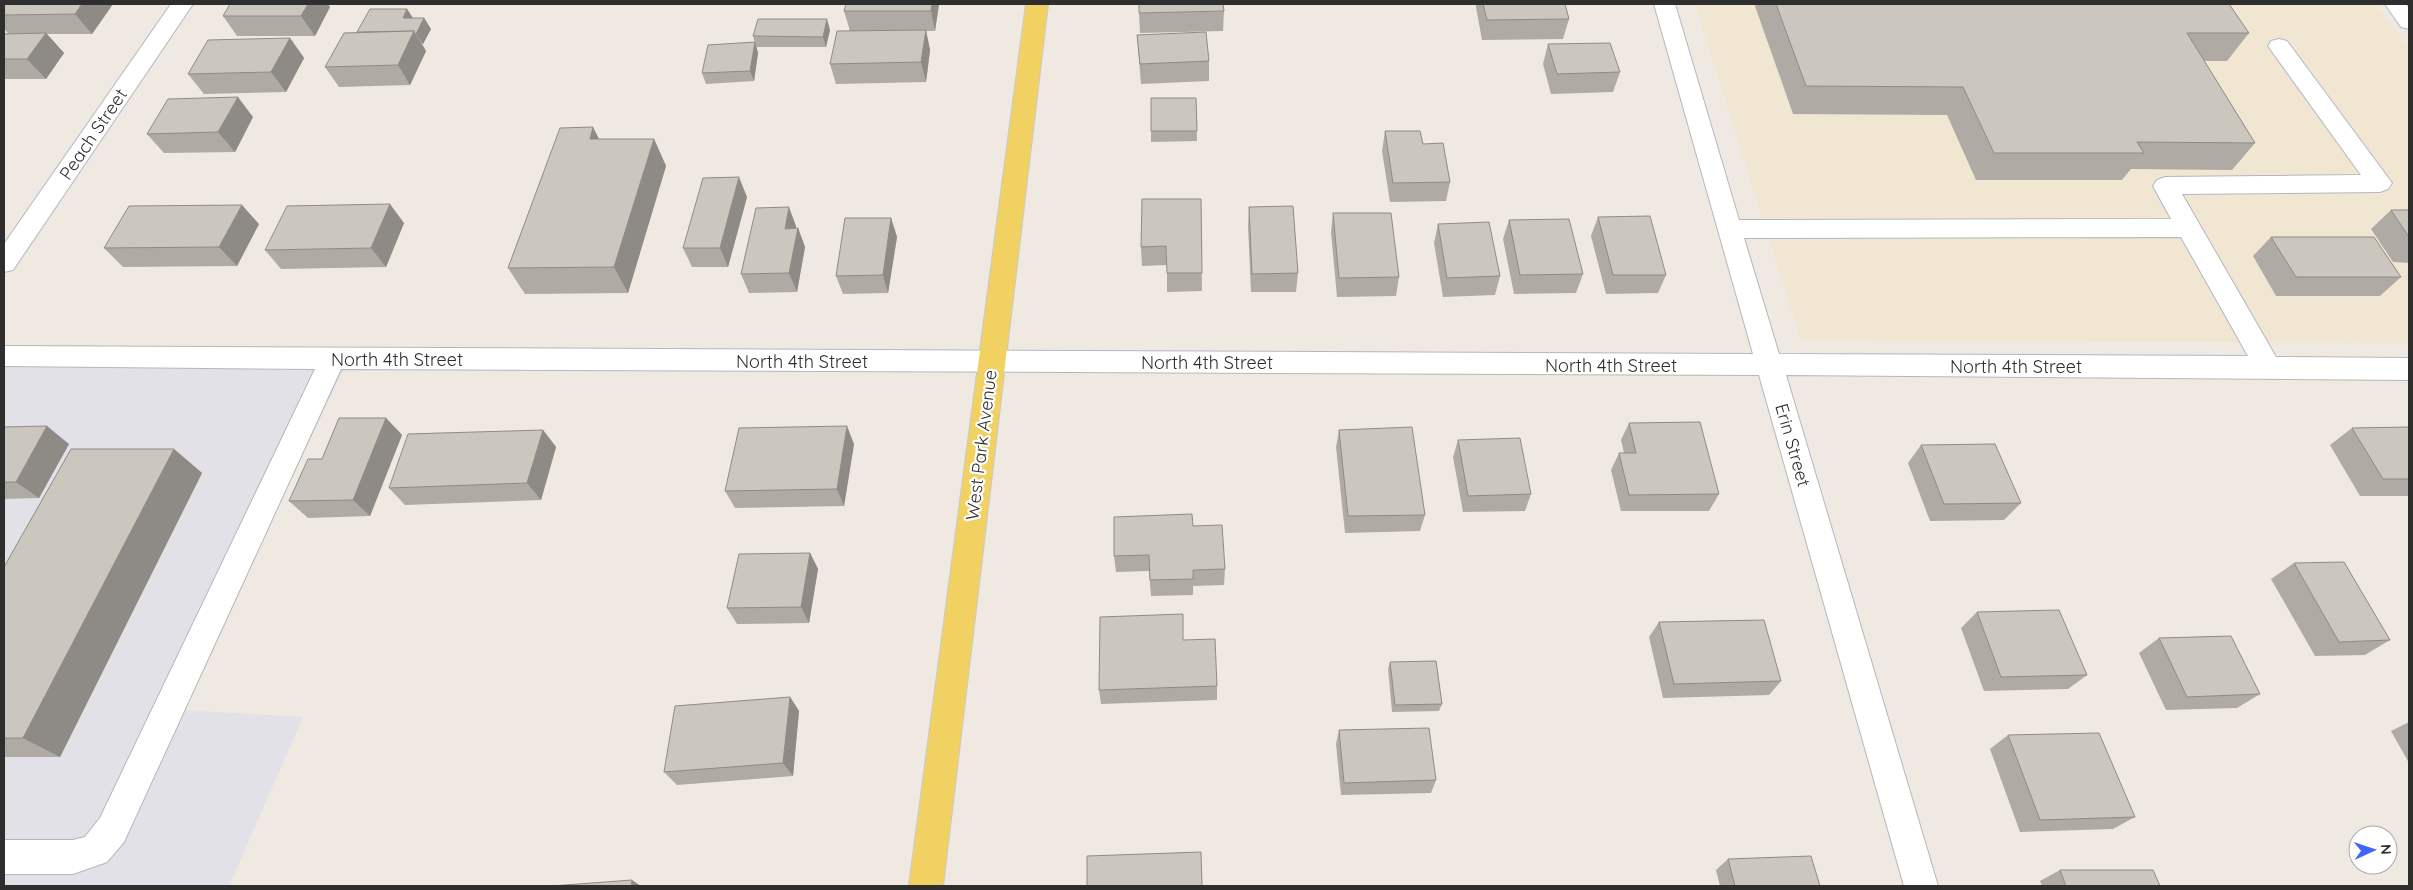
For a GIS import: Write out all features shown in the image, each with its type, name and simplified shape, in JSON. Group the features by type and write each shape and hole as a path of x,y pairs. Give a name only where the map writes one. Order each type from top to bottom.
{"main road":[{"name":"West Park Avenue","path":"926,886 1037,4"}],"street":[{"name":"Peach Street","path":"4,263 182,4"},
{"name":"Erin Street","path":"1664,4 1920,886"},
{"path":"2395,4 2409,22"},
{"path":"2268,367 2165,186 2380,183 2279,46"},
{"path":"1730,229 2188,228"},
{"name":"North 4th Street","path":"4,356 2409,369"},
{"path":"4,857 73,857 95,850 112,830 333,359"}],"shaded area":[{"path":"1695,4 2375,4 2409,48 2409,343 1801,340"},
{"path":"4,355 350,356 182,710 303,717 229,886 4,886"}],"building":[{"path":"4,4 82,4 75,14 4,15"},
{"path":"230,4 308,4 301,16 223,16"},
{"path":"846,4 932,4 931,11 844,11"},
{"path":"1139,4 1223,4 1224,11 1139,13"},
{"path":"1483,4 1565,4 1569,19 1487,20"},
{"path":"1776,4 2229,4 2249,33 2187,33 2255,143 2137,142 2144,153 1994,153 1963,87 1806,86"},
{"path":"370,9 407,9 403,18 424,18 416,34 414,31 357,32"},
{"path":"758,19 827,19 823,37 753,36"},
{"path":"926,30 921,62 830,64 837,31"},
{"path":"414,31 398,65 325,67 344,33"},
{"path":"1206,32 1209,61 1140,64 1137,35"},
{"path":"46,33 27,59 4,59 4,34"},
{"path":"290,38 271,72 188,74 208,40"},
{"path":"755,42 750,71 702,73 708,45"},
{"path":"1610,43 1620,72 1557,74 1548,44"},
{"path":"238,97 218,132 147,134 168,99"},
{"path":"1151,98 1196,98 1197,131 1151,131"},
{"path":"593,127 590,139 654,139 614,267 508,268 560,128"},
{"path":"1385,131 1420,131 1423,144 1443,143 1450,182 1393,183"},
{"path":"739,177 720,248 683,248 703,178"},
{"path":"1142,199 1201,199 1202,273 1167,273 1166,246 1141,247"},
{"path":"390,204 371,248 265,250 287,206"},
{"path":"242,205 219,247 104,248 129,206"},
{"path":"1293,206 1298,273 1252,274 1249,207"},
{"path":"789,207 785,229 798,228 789,273 741,274 756,208"},
{"path":"2391,210 2409,210 2409,237"},
{"path":"1333,213 1391,213 1399,277 1339,278"},
{"path":"1650,216 1666,275 1613,275 1598,217"},
{"path":"845,218 891,218 883,275 836,276"},
{"path":"1569,219 1583,274 1520,275 1509,220"},
{"path":"1489,222 1500,276 1447,278 1438,224"},
{"path":"2271,237 2374,237 2401,277 2296,277"},
{"path":"339,418 386,418 353,500 289,501 308,459 322,459"},
{"path":"1700,422 1719,494 1629,495 1619,453 1636,453 1629,423"},
{"path":"47,426 16,482 4,482 4,427"},
{"path":"847,426 837,489 725,491 739,428"},
{"path":"1412,427 1425,515 1348,516 1339,430"},
{"path":"2409,427 2409,479 2383,479 2352,428"},
{"path":"543,430 527,483 389,488 408,434"},
{"path":"1520,438 1531,494 1468,496 1458,440"},
{"path":"1995,444 2021,503 1944,504 1921,445"},
{"path":"71,449 174,449 23,738 4,738 4,567"},
{"path":"1192,514 1193,526 1222,525 1225,569 1193,570 1193,579 1150,580 1149,555 1114,556 1114,517"},
{"path":"810,553 801,607 727,608 739,554"},
{"path":"2344,562 2390,640 2339,642 2294,563"},
{"path":"2059,610 2087,675 2001,677 1977,612"},
{"path":"1183,614 1183,640 1215,639 1217,686 1099,690 1100,617"},
{"path":"1764,620 1781,681 1674,684 1659,622"},
{"path":"2231,636 2260,694 2187,697 2159,638"},
{"path":"1436,661 1442,704 1395,705 1390,662"},
{"path":"790,697 783,763 664,772 675,706"},
{"path":"1429,728 1436,780 1344,783 1339,730"},
{"path":"2099,733 2135,817 2040,820 2008,735"},
{"path":"1201,852 1202,886 1087,886 1087,856"},
{"path":"1811,856 1820,886 1735,886 1728,859"},
{"path":"2060,870 2153,870 2160,886 2066,886"},
{"path":"632,880 631,886 551,886"}]}
